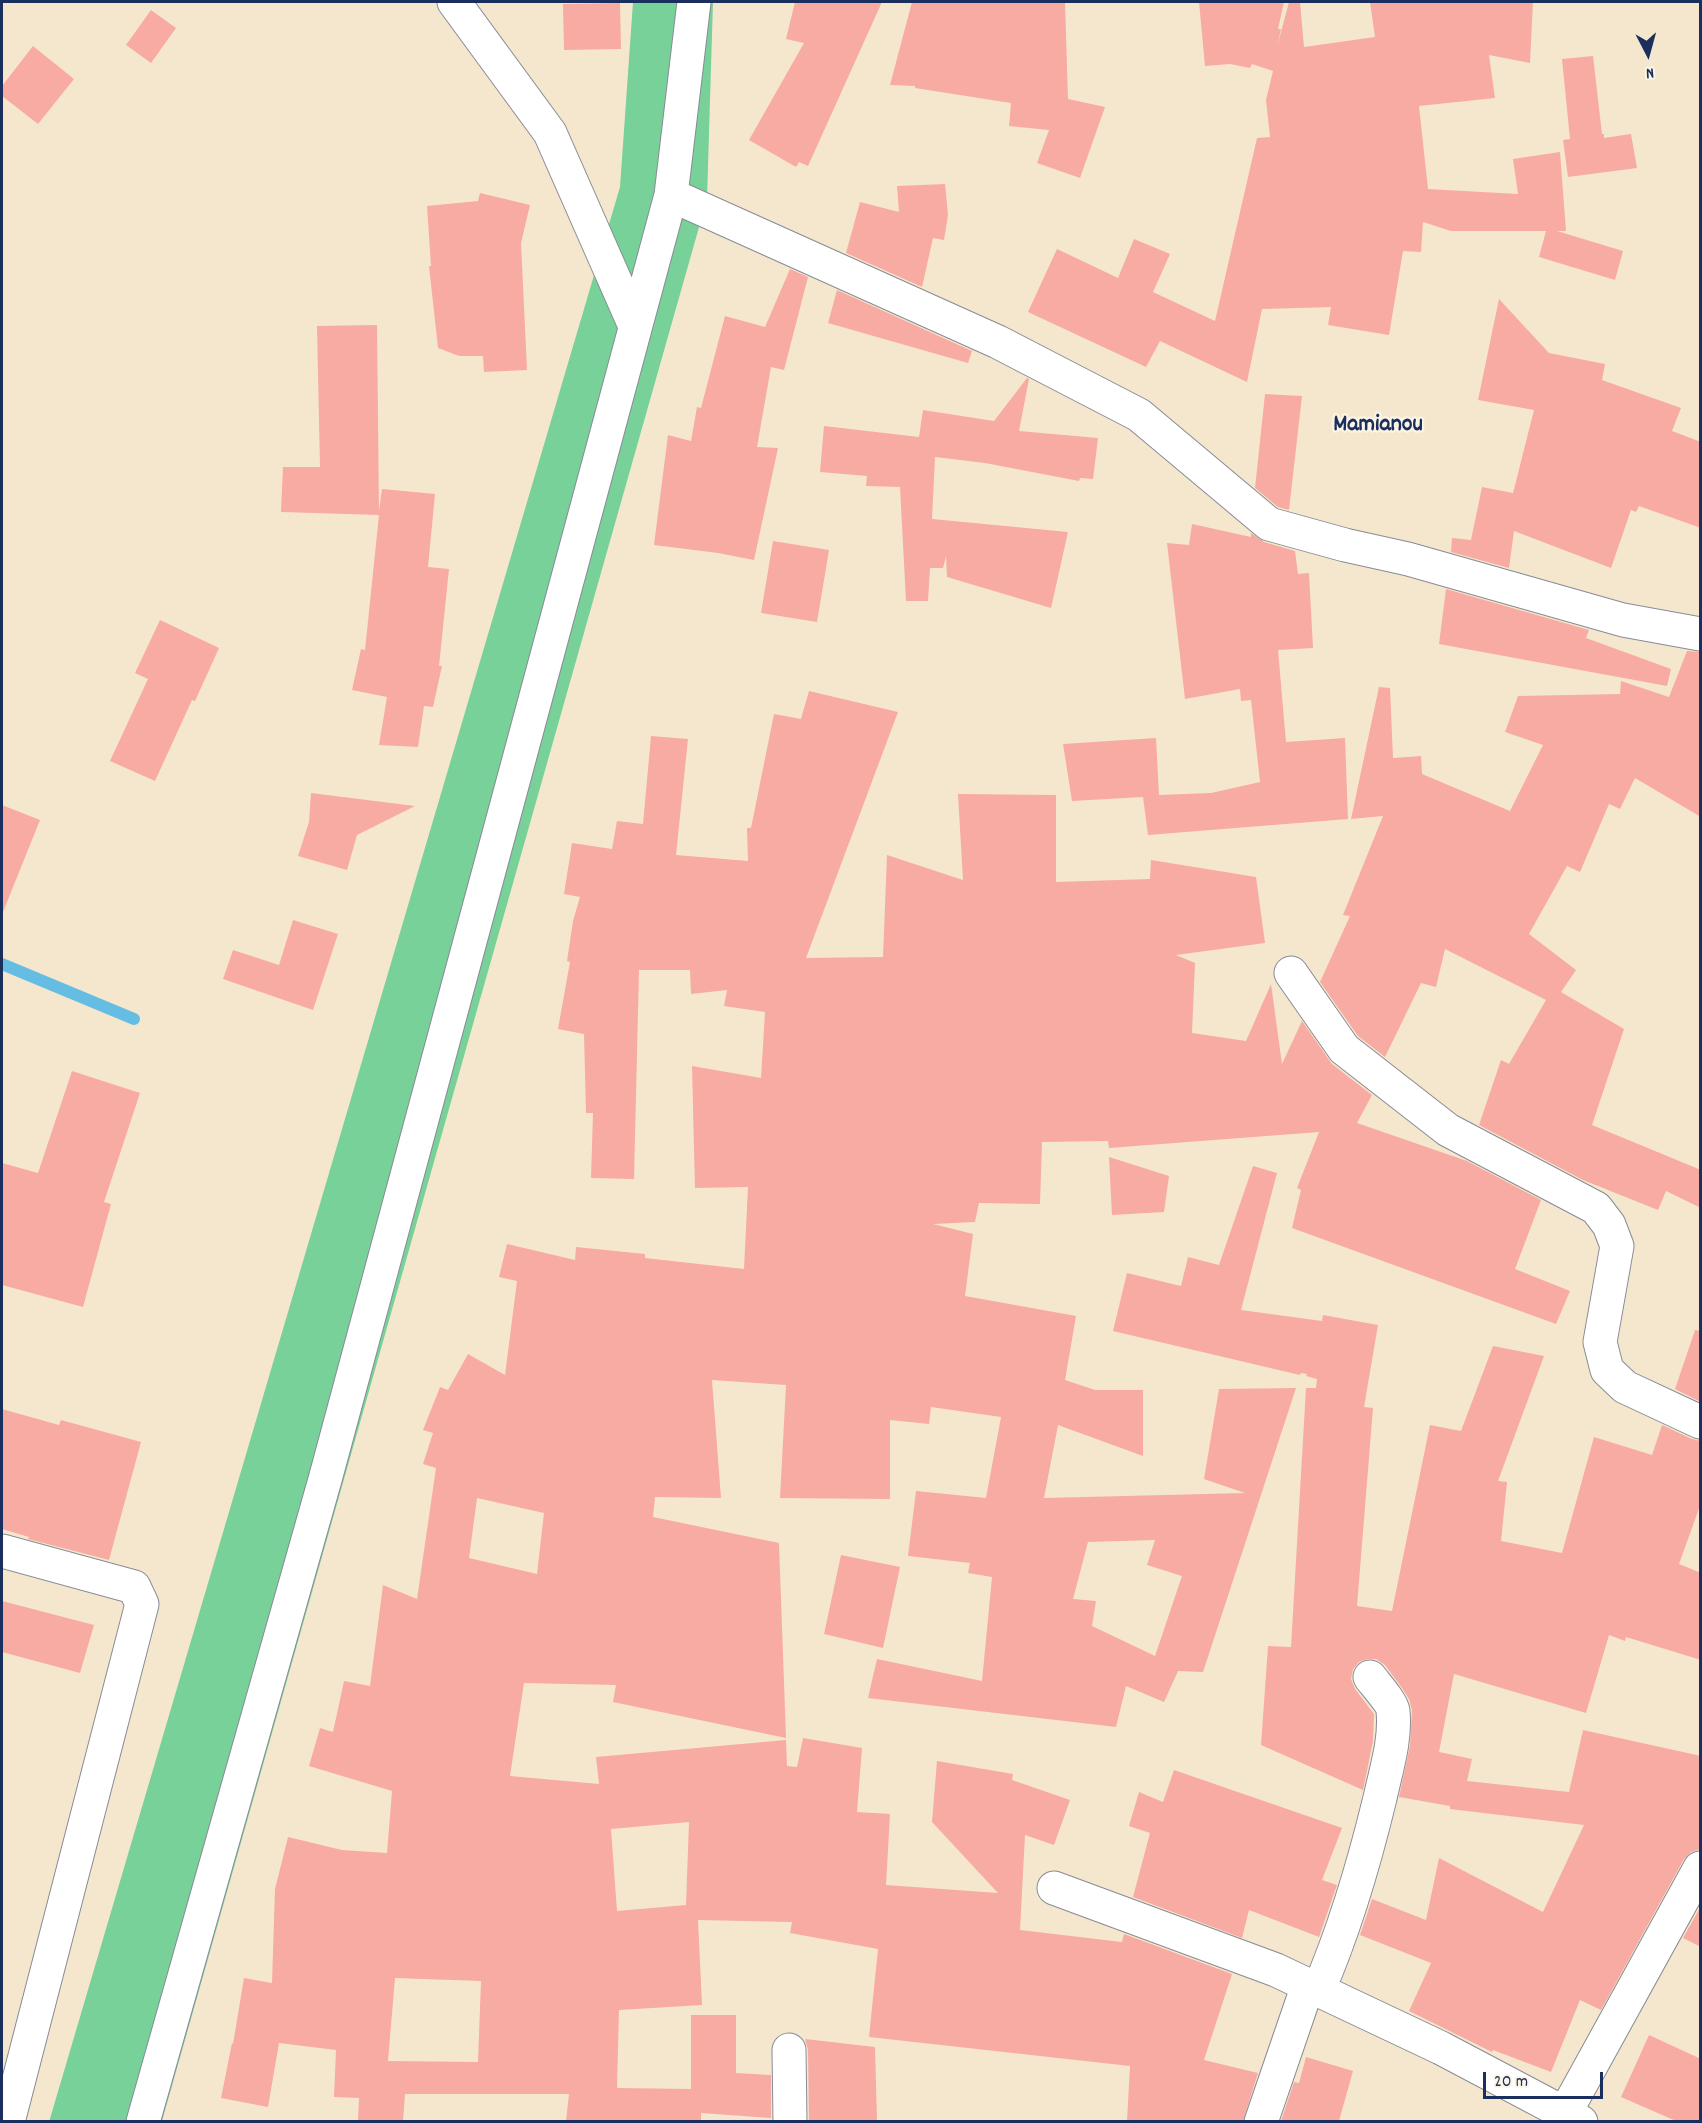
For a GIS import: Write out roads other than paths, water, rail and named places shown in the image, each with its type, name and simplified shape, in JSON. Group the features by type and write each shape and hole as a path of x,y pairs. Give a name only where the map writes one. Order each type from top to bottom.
{"street":[{"path":"454,2 550,133 635,326"},
{"path":"143,2121 326,1476 671,195 694,2"},
{"path":"671,195 998,342 1139,415 1269,524 1345,545 1408,559 1623,620 1701,634"},
{"path":"1291,973 1344,1049 1448,1130 1596,1208 1609,1225 1617,1246 1600,1342 1607,1370 1625,1387 1701,1422"},
{"path":"2,1551 134,1587 142,1604 8,2121"},
{"path":"1261,2121 1313,1988 1335,1952 1372,1832 1391,1752 1393,1709 1370,1677"},
{"path":"1053,1888 1276,1970 1441,2048 1569,2118 1701,1868"},
{"path":"789,2050 790,2121"}],"waterway":[{"path":"2,964 134,1019"}],"district":[{"name":"Mamianou","path":"1378,427"}]}
